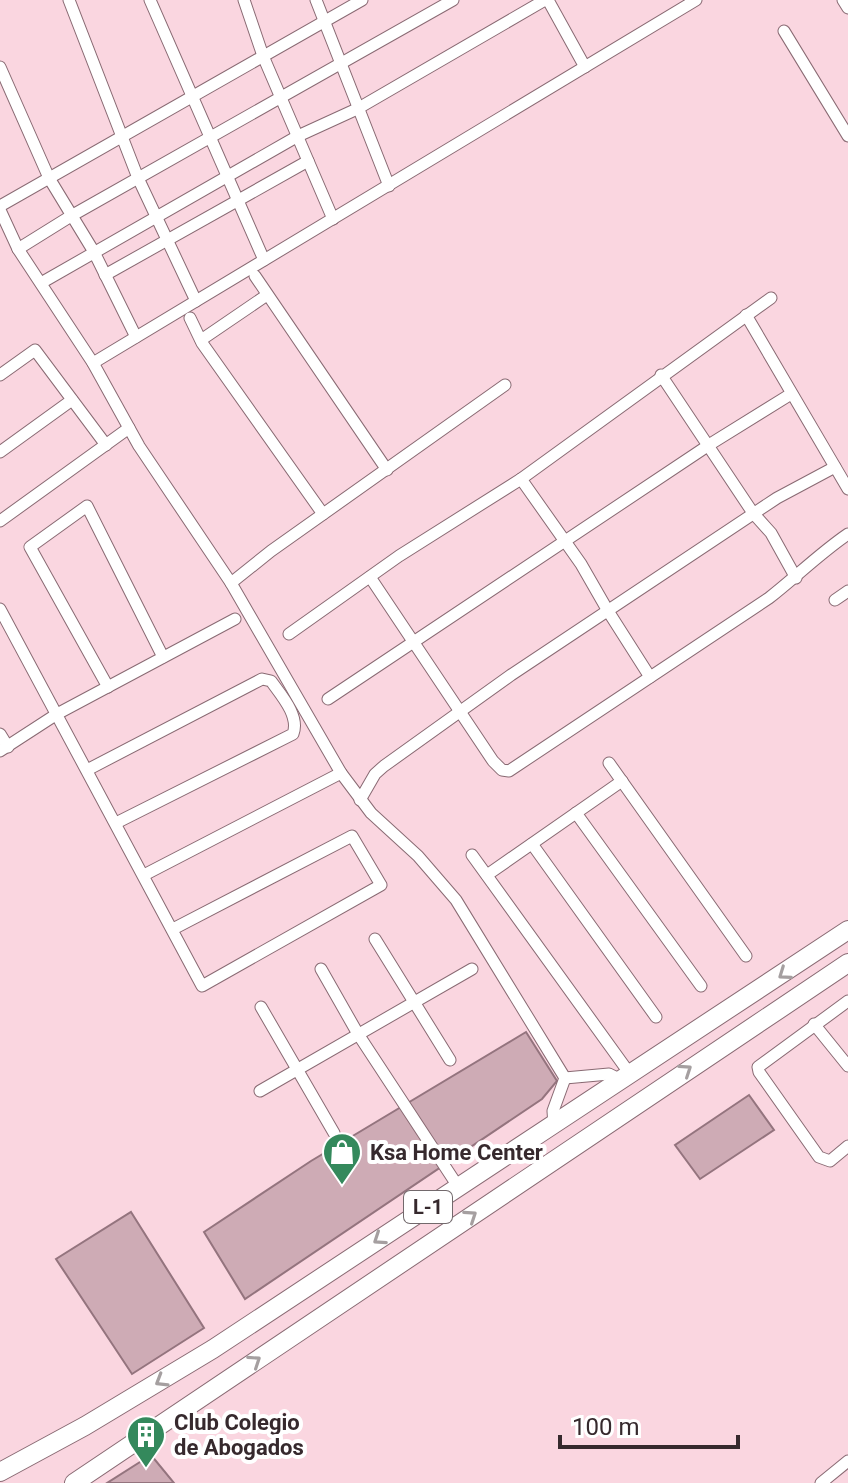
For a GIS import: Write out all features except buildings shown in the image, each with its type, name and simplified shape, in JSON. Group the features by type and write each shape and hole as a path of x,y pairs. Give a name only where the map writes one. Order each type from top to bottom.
{"main road":[{"name":"L-1","path":"0,1472 85,1426 213,1349 848,930"},
{"name":"L-1","path":"74,1483 848,963"}],"street":[{"path":"69,0 138,178 196,301"},
{"path":"150,0 264,260"},
{"path":"244,0 263,56 333,219"},
{"path":"316,0 389,186"},
{"path":"362,0 0,208 18,249 93,363 129,428 231,583 341,773 371,813 418,856 456,900 565,1078"},
{"path":"18,249 453,0"},
{"path":"41,283 156,220 298,136 357,109 547,0 585,67"},
{"path":"93,363 696,0"},
{"path":"843,0 848,8"},
{"path":"784,31 848,136"},
{"path":"0,67 49,178 94,252 136,337"},
{"path":"105,275 308,161"},
{"path":"255,276 387,470"},
{"path":"201,340 267,295"},
{"path":"289,634 521,479 771,298"},
{"path":"746,315 848,489"},
{"path":"190,318 201,340 323,514"},
{"path":"0,375 35,350 106,445"},
{"path":"661,375 753,513 771,533 796,578"},
{"path":"231,583 271,551 505,385"},
{"path":"328,699 707,446 791,394"},
{"path":"0,452 72,400"},
{"path":"0,521 129,428"},
{"path":"360,800 375,774 460,712 753,513 835,467"},
{"path":"521,479 592,580 650,677"},
{"path":"108,687 30,547 87,506 163,657"},
{"path":"370,577 499,768 509,771 796,578 822,552 848,534"},
{"path":"835,600 848,591"},
{"path":"0,609 202,986 381,885 352,836 173,929"},
{"path":"0,734 4,749 57,714 235,619"},
{"path":"87,770 262,679 271,681 292,714 295,724 293,734 116,823"},
{"path":"609,763 746,956"},
{"path":"144,875 341,773"},
{"path":"487,875 622,781"},
{"path":"576,813 701,986"},
{"path":"532,844 656,1017"},
{"path":"472,855 626,1077"},
{"path":"375,939 450,1060"},
{"path":"321,969 358,1034 459,1188"},
{"path":"260,1091 472,969"},
{"path":"848,1001 760,1064 759,1072 819,1157 830,1161 848,1146"},
{"path":"261,1007 334,1133"},
{"path":"814,1024 848,1066"},
{"path":"565,1078 609,1074 626,1077"},
{"path":"554,1125 554,1104 565,1078"},
{"path":"821,1483 848,1461"}],"place":[{"name":"Ksa Home Center","path":"342,1186"},
{"name":"Club Colegio de Abogados","path":"146,1469"}]}
